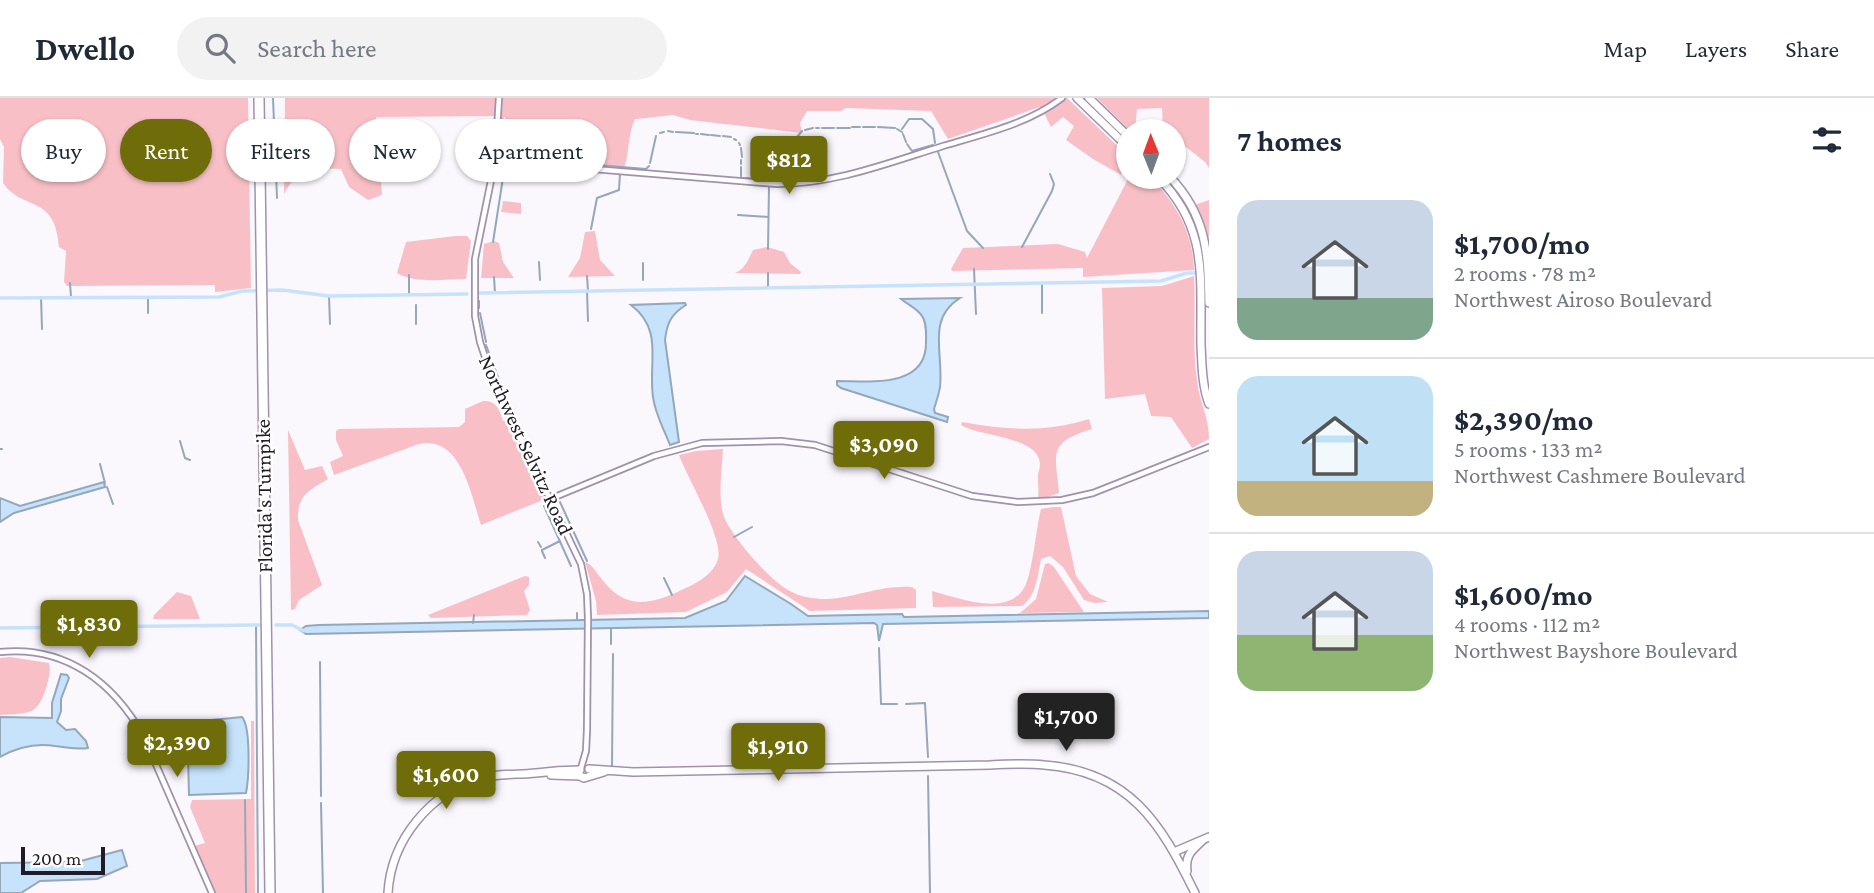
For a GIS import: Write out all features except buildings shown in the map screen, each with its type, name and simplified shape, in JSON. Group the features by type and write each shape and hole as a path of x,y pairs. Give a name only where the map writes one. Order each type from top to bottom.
{"highway":[{"name":"Florida's Turnpike","path":"259,98 264,279"},
{"name":"Florida's Turnpike","path":"264,98 264,304 273,893"}],"main road":[{"path":"1077,98 1116,136"},
{"path":"1089,98 1116,124"},
{"path":"1169,189 1191,223 1199,253 1202,366 1209,404"},
{"path":"1179,189 1192,205 1208,253 1209,303"},
{"path":"388,893 393,865 403,841 418,818 459,786 481,778 584,771 1042,764 1082,772 1121,790 1149,814 1174,852 1195,893"},
{"path":"1174,852 1205,839"},
{"path":"1188,879 1186,858 1205,839"}],"street":[{"name":"Northwest Selvitz Road","path":"498,119 499,98"},
{"path":"607,170 750,182 809,183 854,174 1003,127 1033,115 1062,98"},
{"name":"Northwest Selvitz Road","path":"490,182 477,245 473,282 475,316 492,378 581,565 587,594 588,618 584,771"},
{"path":"550,499 654,456 702,443 781,441 815,445 972,496 1032,502 1093,494 1209,447"},
{"path":"0,652 23,652 55,658 89,674 119,699 131,713 144,737 212,893"},
{"path":"584,771 579,765 586,752"}],"shaded area":[{"path":"0,98 248,98 248,119 226,119 226,182 249,182 251,288 215,292 215,285 67,286 64,282 66,251 59,247 51,218 45,211 11,192 3,183 4,147 0,139"},
{"path":"285,98 498,98 497,116 349,119 349,182 381,182 382,195 368,200 349,187 341,169 335,169 335,119 285,119"},
{"path":"500,98 1059,98 1042,108 948,139 931,111 846,108 841,111 807,111 800,123 802,133 690,120 673,115 637,119 499,119"},
{"path":"1067,98 1116,145 1116,172 1066,140 1074,126 1063,117 1051,127 1043,111"},
{"path":"1097,98 1209,98 1209,168 1186,147 1186,119 1162,119 1162,108 1137,109 1136,119 1118,119"},
{"path":"505,117 635,119 624,168 607,166 607,119"},
{"path":"284,182 292,182 289,185 284,194"},
{"path":"1123,189 1161,189 1182,219 1187,231 1194,270 1083,277 1083,268 951,269 963,248 1058,244 1085,252 1087,258"},
{"path":"1209,200 1209,238 1195,205"},
{"path":"503,201 521,203 521,214 501,212"},
{"path":"595,231 600,260 615,276 568,277 580,258 585,232"},
{"path":"467,236 471,241 466,279 421,280 397,273 406,242"},
{"path":"494,241 499,243 503,262 514,278 481,278 484,244"},
{"path":"767,247 784,252 800,274 735,273 744,267 753,250"},
{"path":"1194,276 1196,367 1209,439 1192,448 1171,417 1151,416 1145,394 1105,399 1102,288 1162,286"},
{"path":"483,401 494,404 503,421 510,419 548,498 481,525 462,470 445,449 433,444 419,444 334,475 330,462 343,456 336,440 336,431 339,429 459,427 465,422 465,409"},
{"path":"1089,419 1092,429 1067,439 1057,452 1059,493 1048,497 1038,497 1040,464 1037,455 1030,448 1007,438 961,425 962,422 995,427 1041,428"},
{"path":"288,430 305,470 322,466 328,479 302,499 298,512 298,520 322,585 299,600 295,609 291,610"},
{"path":"723,449 723,514 742,545 782,586 803,596 826,599 889,588 912,587 916,590 916,608 810,611 746,569 727,592 686,612 597,615 596,601 585,562 615,593 639,602 675,593 693,585 710,572 718,559 716,537 679,455"},
{"path":"1061,507 1076,576 1090,594 1108,602 1094,603 1084,600 1063,567 1050,556 1041,559 1033,591 1022,606 933,607 932,591 984,603 1009,601 1019,595 1026,584 1033,558 1041,509"},
{"path":"1049,563 1084,612 1020,613 1036,599 1045,564"},
{"path":"525,576 529,577 529,585 524,591 530,610 527,615 431,618 428,615"},
{"path":"177,592 191,596 200,619 153,619 154,615"},
{"path":"0,658 49,663 50,674 44,695 36,708 26,713 0,715"},
{"path":"251,721 254,721 255,893 214,893 194,846 205,843 190,807 192,800 251,799"}],"water":[{"path":"960,298 943,316 940,327 941,375 934,409 935,413 948,417 947,422 837,385 837,381 893,379 916,368 923,358 926,343 925,322 917,311 901,299"},
{"path":"685,303 671,320 665,340 679,442 670,445 654,403 652,347 648,325 631,305"},
{"path":"104,482 105,487 14,513 0,522 0,498 20,506"},
{"path":"745,576 808,616 902,614 904,617 1209,611 1209,618 883,624 879,641 877,625 874,623 306,634 300,630 306,626 319,625 685,618 726,601"},
{"path":"61,674 69,678 61,699 57,722 66,730 75,729 86,741 88,748 33,746 0,757 0,717 52,718 52,703"},
{"path":"242,717 248,741 246,793 189,795 188,759 167,758 189,754 191,722"},
{"path":"122,850 127,866 97,879 40,881 21,893 0,893 0,863 77,862"}],"waterway":[{"path":"273,98 277,198"},
{"path":"902,129 909,119 922,119 933,129 935,143"},
{"path":"852,127 860,127"},
{"path":"863,127 875,127"},
{"path":"878,127 895,128"},
{"path":"805,130 813,128"},
{"path":"822,128 834,128"},
{"path":"837,128 850,128"},
{"path":"897,129 902,132"},
{"path":"668,131 673,132"},
{"path":"796,141 802,131"},
{"path":"660,133 664,132"},
{"path":"676,132 694,133"},
{"path":"701,134 709,135"},
{"path":"903,134 906,142"},
{"path":"711,135 720,136"},
{"path":"650,163 656,136"},
{"path":"723,136 731,137"},
{"path":"907,144 912,151 933,145"},
{"path":"741,148 742,157"},
{"path":"796,150 797,167"},
{"path":"938,152 967,231 983,248"},
{"path":"607,166 646,169 649,166"},
{"path":"741,167 741,177"},
{"path":"797,170 797,179"},
{"path":"591,229 597,198 619,190 620,173"},
{"path":"1022,247 1052,191 1054,184 1050,174"},
{"path":"742,178 795,180"},
{"path":"493,242 502,182"},
{"path":"768,249 769,186"},
{"path":"738,215 768,217"},
{"path":"539,262 540,280"},
{"path":"643,263 643,280"},
{"path":"974,269 976,314"},
{"path":"768,273 768,288"},
{"path":"479,293 1161,281 1196,273"},
{"path":"409,275 409,295"},
{"path":"587,276 588,291"},
{"path":"494,277 495,293"},
{"path":"70,283 71,297"},
{"path":"1042,283 1042,313"},
{"path":"0,298 219,297 242,291 282,290 329,296 467,294"},
{"path":"587,291 588,321"},
{"path":"329,296 330,324"},
{"path":"41,297 42,329"},
{"path":"148,298 148,313"},
{"path":"479,301 479,308"},
{"path":"416,305 416,324"},
{"path":"480,313 486,342"},
{"path":"486,345 498,377"},
{"path":"180,441 185,458 190,460"},
{"path":"100,464 105,483"},
{"path":"107,487 113,504"},
{"path":"560,502 587,561"},
{"path":"544,506 571,566"},
{"path":"734,537 752,527"},
{"path":"542,550 560,541"},
{"path":"538,542 541,547"},
{"path":"542,551 545,558"},
{"path":"664,578 672,595"},
{"path":"56,605 58,627"},
{"path":"577,613 577,620"},
{"path":"473,623 474,615"},
{"path":"0,628 260,625"},
{"path":"276,625 292,625 304,631"},
{"path":"256,626 258,893"},
{"path":"611,628 611,644"},
{"path":"879,648 881,704 897,704"},
{"path":"612,766 613,654"},
{"path":"320,662 321,796"},
{"path":"906,704 925,703 928,757"},
{"path":"928,776 930,893"},
{"path":"245,800 246,893"},
{"path":"321,803 323,893"}]}
